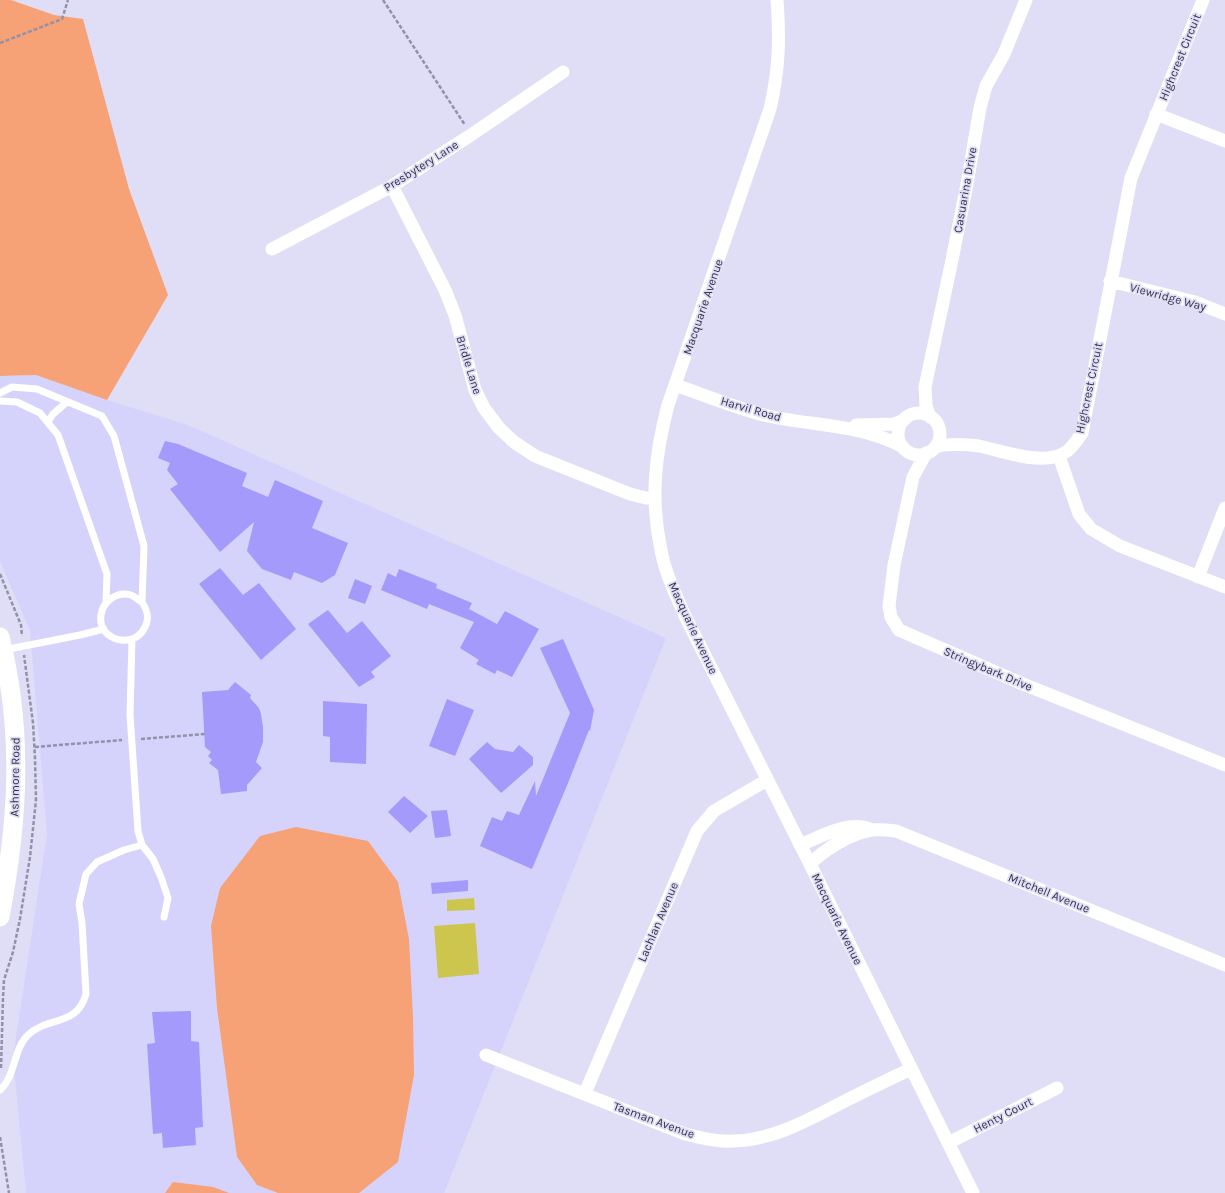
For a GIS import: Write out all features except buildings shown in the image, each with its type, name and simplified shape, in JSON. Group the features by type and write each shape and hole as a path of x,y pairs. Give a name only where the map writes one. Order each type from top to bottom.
{"main road":[{"name":"Ashmore Road","path":"0,917 8,876 14,826 16,781 15,728 1,646"}],"street":[{"name":"Macquarie Avenue","path":"777,0 779,54 776,82 770,109 668,404 659,443 654,476 656,520 661,551 673,587 685,616 974,1193"},
{"name":"Casuarina Drive","path":"906,418 917,405 925,387 960,222 980,108 986,86 1004,54 1026,0"},
{"name":"Highcrest Circuit","path":"1058,456 1071,448 1082,433 1131,178 1199,1"},
{"name":"Presbytery Lane","path":"272,248 392,186 563,72"},
{"name":"Highcrest Circuit","path":"1156,114 1225,141"},
{"name":"Bridle Lane","path":"392,186 445,290 455,315 475,390 484,408 499,428 514,442 535,456 630,494 646,498 655,498"},
{"name":"Viewridge Way","path":"1110,281 1195,302 1225,314"},
{"name":"Harvil Road","path":"675,385 765,415 876,435 905,449"},
{"name":"Casuarina Drive","path":"925,387 926,406 930,417"},
{"path":"977,446 946,445 919,455 905,449 898,436 900,425 906,418 920,414 930,417 945,434 977,446 1031,457 1058,456 1079,514 1091,529 1120,546 1225,587"},
{"name":"Harvil Road","path":"829,426 894,424 906,418"},
{"path":"931,450 938,441 939,429"},
{"name":"Stringybark Drive","path":"905,449 911,463 913,476 894,565 888,606 890,617 899,630 1023,684 1225,765"},
{"name":"Stringybark Drive","path":"913,476 931,450"},
{"path":"1198,577 1225,508"},
{"name":"Lachlan Avenue","path":"585,1093 696,831 714,811 767,780"},
{"name":"Mitchell Avenue","path":"800,845 847,827 860,826 872,830"},
{"name":"Mitchell Avenue","path":"810,864 832,846 859,834 872,830 885,829 906,835 1225,965"},
{"name":"Tasman Avenue","path":"486,1055 585,1093 685,1134 710,1140 733,1141 775,1134 805,1121 911,1069"},
{"name":"Henty Court","path":"948,1143 1057,1088"}],"lane":[{"path":"0,393 12,387 37,389 102,416 114,436 144,546 142,602"},
{"path":"0,401 17,402 40,413 58,435 107,574 106,603 102,610 101,618 104,629 115,639 126,641 137,638 143,632 148,622 146,608 142,602 131,595 123,594 106,603"},
{"path":"48,422 53,414 67,402"},
{"path":"1,646 80,636 104,629"},
{"path":"132,639 130,715 138,831 142,845 153,859 168,898 164,917"},
{"path":"0,1090 5,1086 10,1076 20,1047 27,1035 39,1027 65,1019 75,1013 84,1002 86,994 82,923 79,904 86,874 97,862 124,850 142,845"}],"path":[{"path":"0,43 62,19 68,0"},
{"path":"383,0 471,134"},
{"path":"35,747 205,734"},
{"path":"0,1137 9,1193"}],"shaded area":[{"path":"0,0 11,0 54,15 83,19 129,189 168,295 107,400 36,375 0,376"},
{"path":"36,375 107,400 188,425 666,638 444,1193 26,1193 13,1057 47,834 30,631 0,561 0,376"},
{"path":"296,827 368,841 398,882 409,939 414,1075 398,1162 359,1193 278,1193 257,1185 237,1157 217,1008 211,926 220,888 260,836"},
{"path":"474,898 475,910 447,911 447,900"},
{"path":"475,923 479,974 438,978 434,926"},
{"path":"173,1182 213,1187 229,1193 165,1193"}]}
